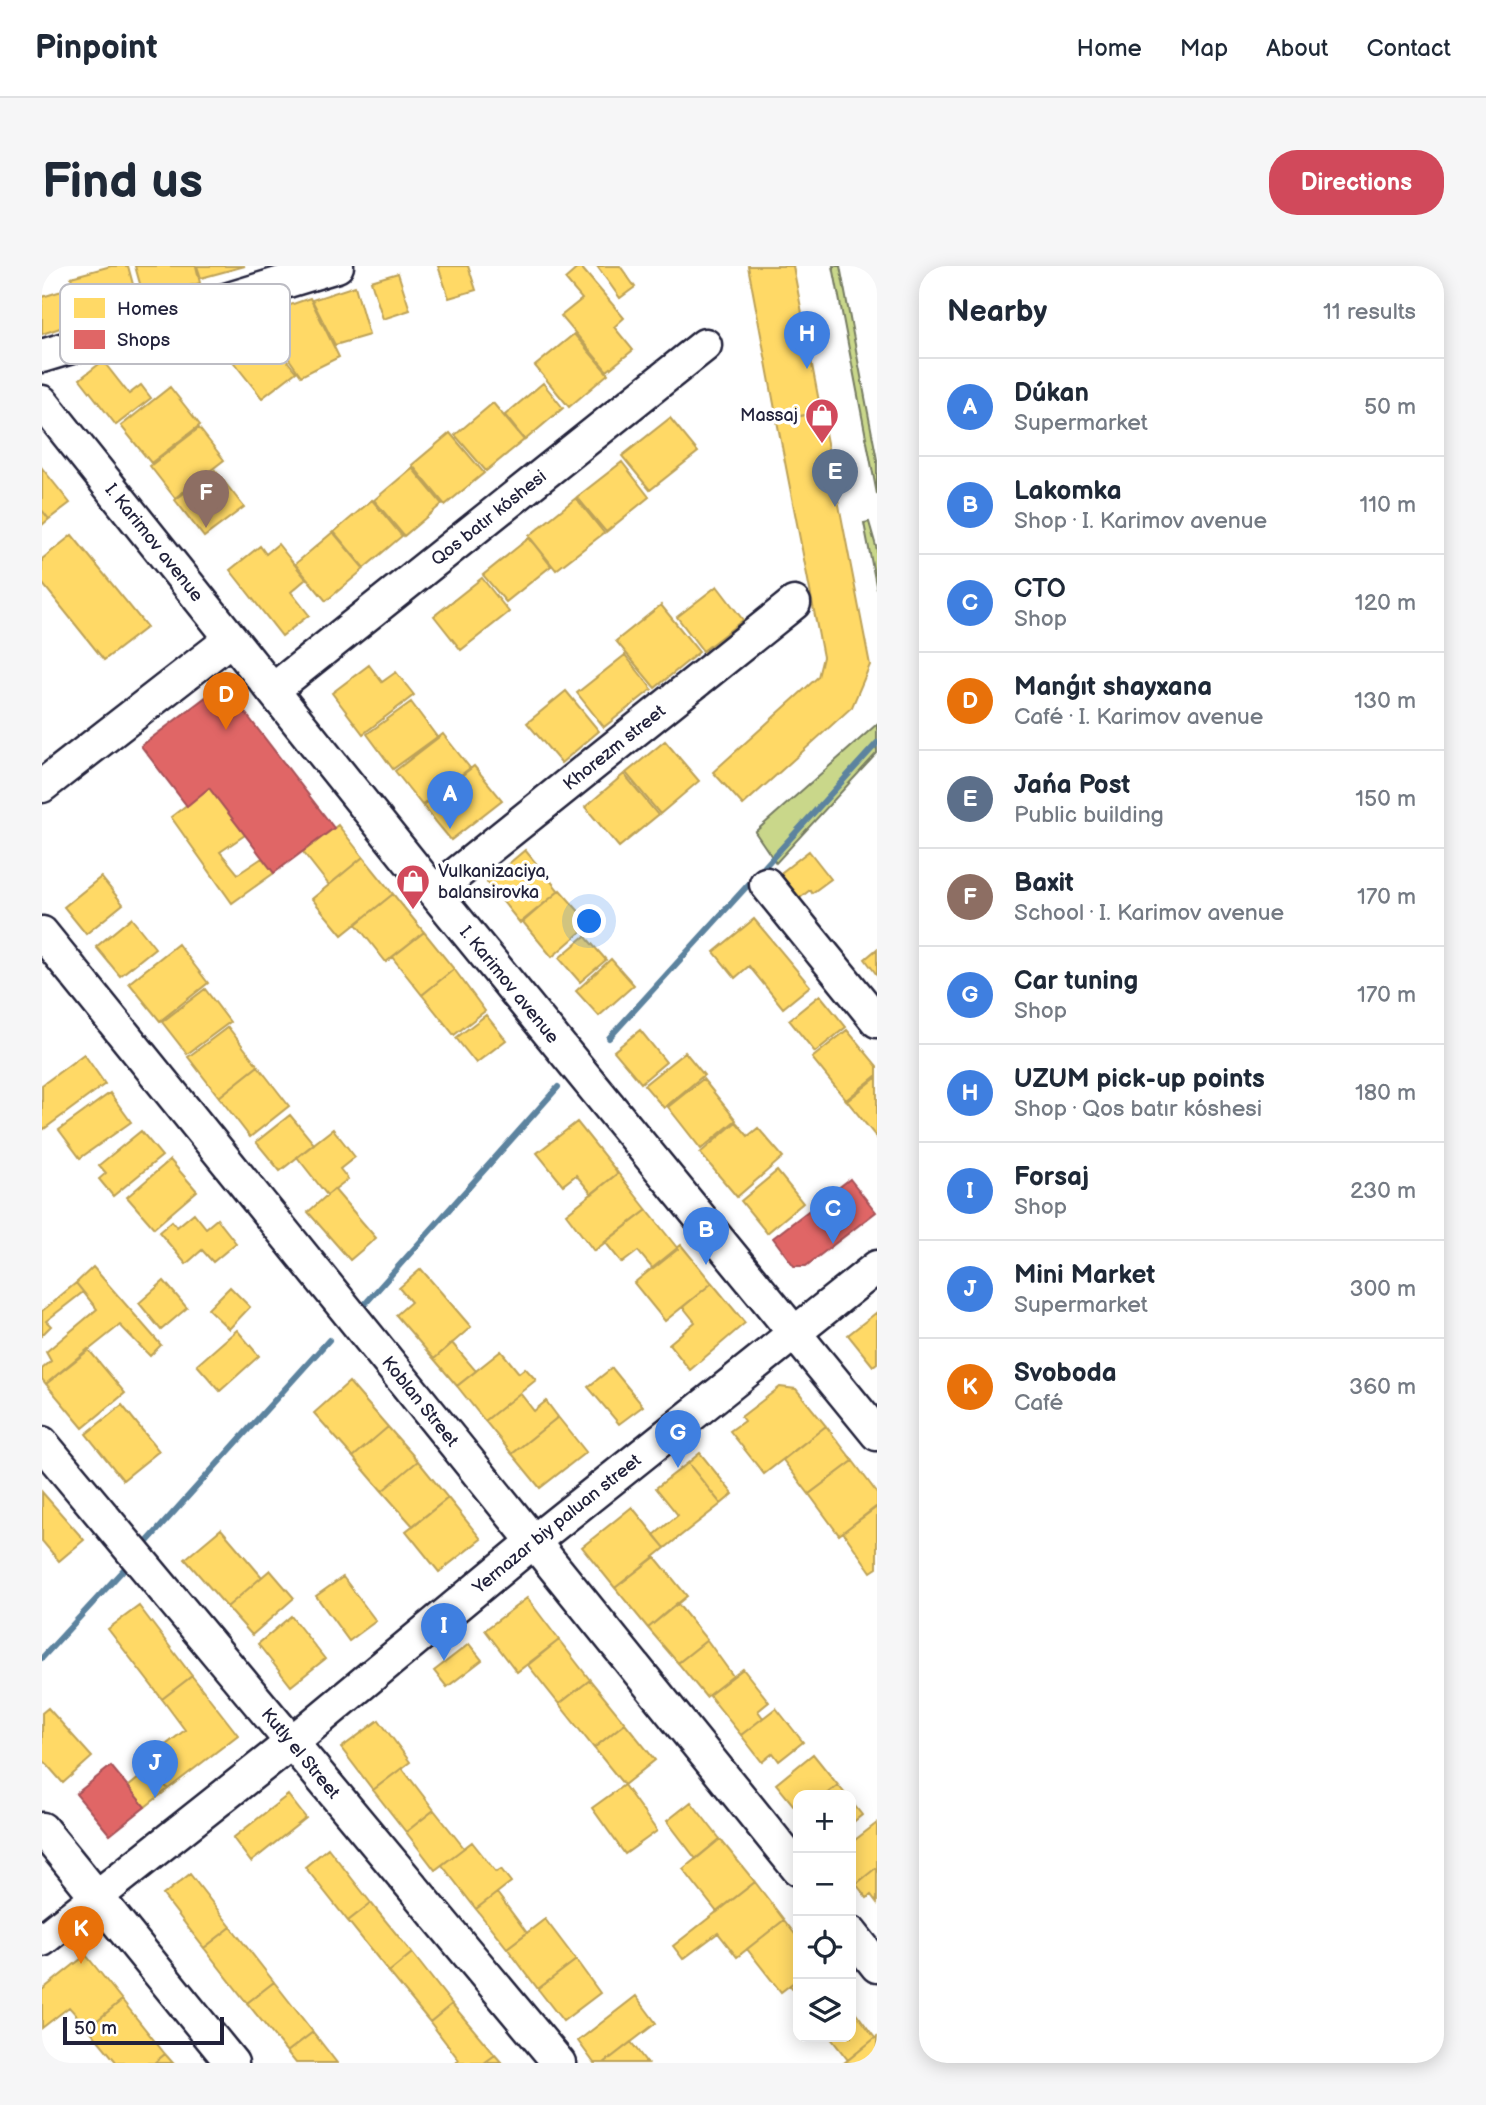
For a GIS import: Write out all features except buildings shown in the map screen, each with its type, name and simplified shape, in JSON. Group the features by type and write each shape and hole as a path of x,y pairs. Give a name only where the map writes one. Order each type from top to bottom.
{"street":[{"path":"278,284 337,266"},
{"name":"Qos batır kóshesi","path":"273,690 705,345"},
{"path":"42,356 60,351"},
{"name":"I. Karimov avenue","path":"46,416 273,690 434,892 877,1434"},
{"name":"Khorezm street","path":"434,892 794,603"},
{"path":"42,786 231,639"},
{"path":"766,884 877,1021"},
{"name":"Koblan Street","path":"42,933 793,1863"},
{"name":"Yernazar biy paluan street","path":"42,1940 292,1742 533,1542 877,1267"},
{"name":"Kutly el Street","path":"42,1443 559,2063"},
{"path":"42,1829 232,2063"},
{"path":"856,1939 877,1966"}],"green space":[{"path":"833,266 840,266 877,460 877,494"},
{"path":"869,522 877,550 877,590 864,523"},
{"path":"877,724 877,753 776,863 755,832"}],"waterway":[{"path":"609,1038 877,743"},
{"path":"365,1304 558,1087"},
{"path":"146,1543 329,1340"},
{"path":"42,1658 125,1568"}],"place":[{"name":"UZUM pick-up points","path":"807,369"},
{"name":"Massaj","path":"822,445"},
{"name":"Jańa Post","path":"835,507"},
{"name":"Baxit","path":"206,528"},
{"name":"Manǵıt shayxana","path":"226,730"},
{"name":"Dúkan","path":"450,829"},
{"name":"Vulkanizaciya, balansirovka","path":"413,911"},
{"name":"СТО","path":"833,1244"},
{"name":"Lakomka","path":"706,1265"},
{"name":"Car tuning","path":"678,1468"},
{"name":"Forsaj","path":"444,1661"},
{"name":"Mini Market","path":"155,1798"},
{"name":"Svoboda","path":"81,1964"}]}
